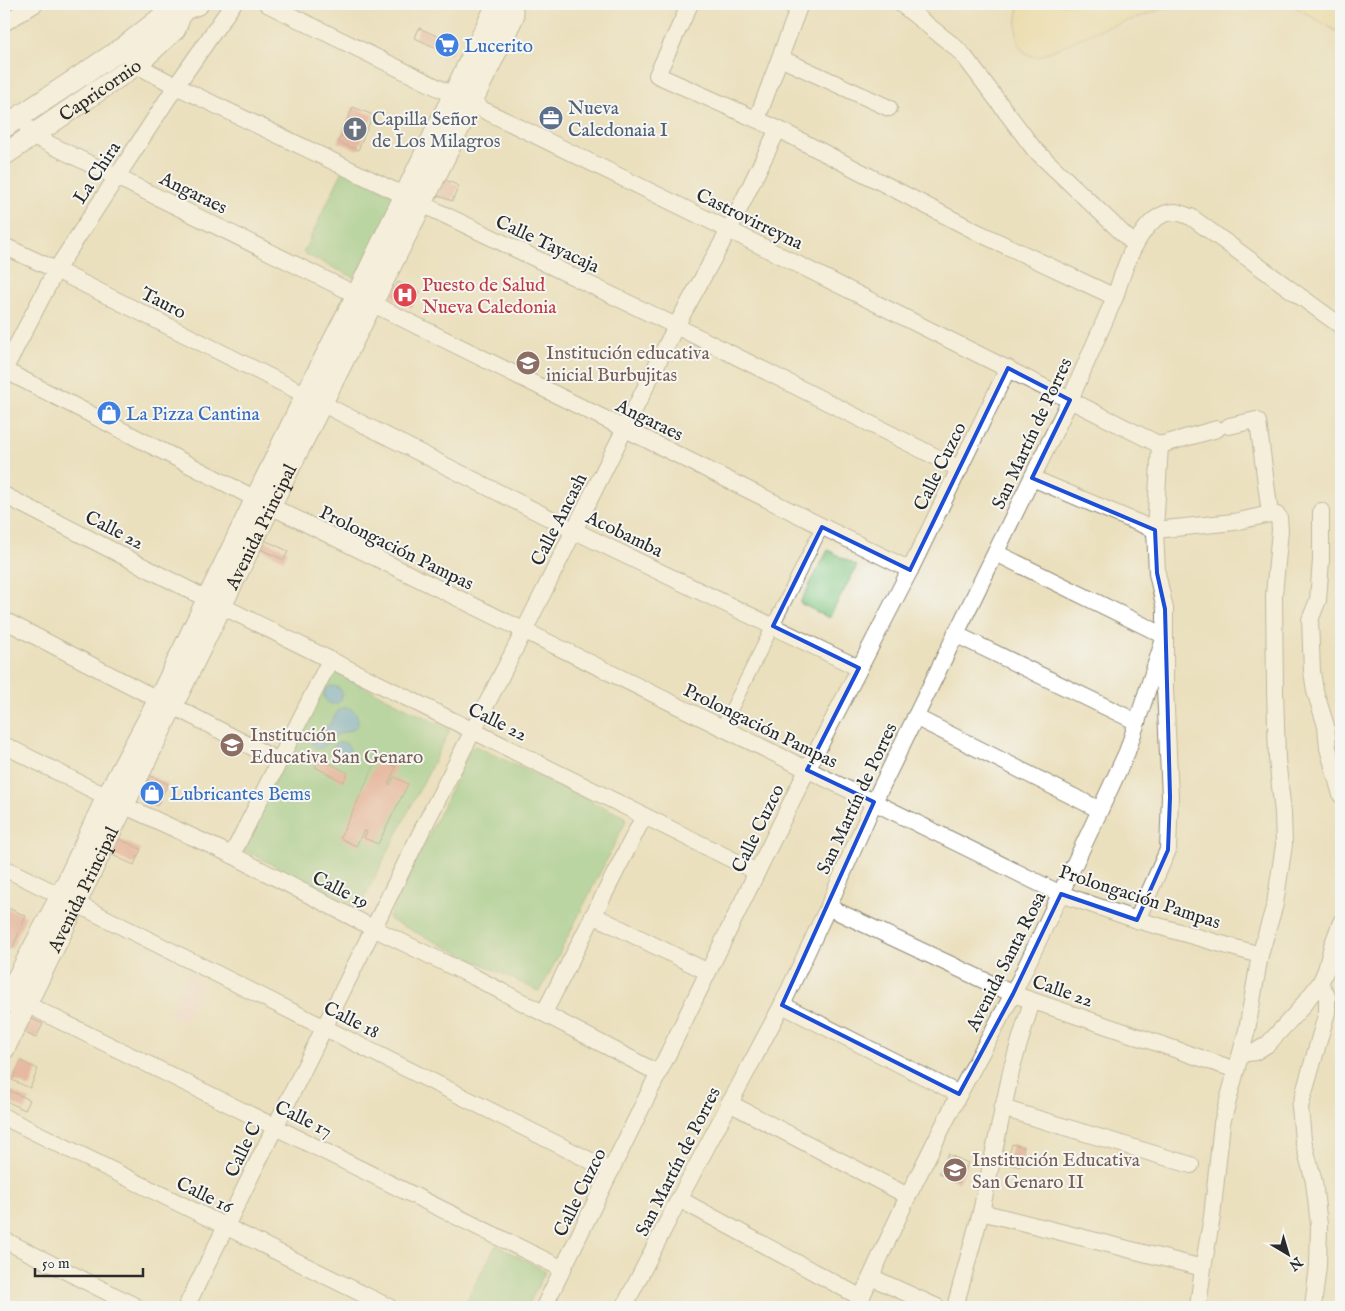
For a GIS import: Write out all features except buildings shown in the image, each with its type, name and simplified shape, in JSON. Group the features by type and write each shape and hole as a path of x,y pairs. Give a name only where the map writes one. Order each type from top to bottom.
{"street":[{"path":"4,23 35,4"},
{"name":"La Chira","path":"4,370 56,270 176,86 233,4"},
{"name":"Castrovirreyna","path":"267,4 729,230 1160,445"},
{"name":"Avenida Principal","path":"463,100 496,7 500,4"},
{"name":"Avenida Principal","path":"4,1049 11,998 68,900 115,801 166,703 314,399 463,100 513,17 511,4"},
{"path":"690,4 658,75 778,129 979,233 1114,299"},
{"path":"757,119 800,4"},
{"path":"901,4 959,51 1034,149 1135,245"},
{"name":"Capricornio","path":"12,122 175,29 188,6"},
{"name":"Calle Tayacaja","path":"130,56 176,86 676,326 960,470"},
{"name":"Capricornio","path":"4,156 34,135 130,56"},
{"path":"780,58 889,108"},
{"name":"Angaraes","path":"12,122 34,135 625,430 910,570"},
{"name":"Calle Ancash","path":"373,928 575,531 676,326 729,230 778,129"},
{"name":"San Martín de Porres","path":"631,1305 679,1199 782,1005 874,802 1070,400 1114,299 1125,264 1135,245 1156,218 1178,212 1191,217 1341,326"},
{"name":"Tauro","path":"4,246 314,399"},
{"name":"Calle Cuzco","path":"544,1307 757,872 960,470 1008,368"},
{"name":"Prolongación Pampas","path":"4,370 263,503 1061,894 1137,920 1260,955"},
{"name":"Acobamba","path":"314,399 575,531 859,668"},
{"path":"1160,445 1223,427 1256,420 1258,422 1270,514"},
{"name":"Avenida Santa Rosa","path":"860,1302 908,1196 959,1094 1013,994 1061,894 1127,752 1138,722 1165,636 1165,609 1157,573 1155,530 1160,445"},
{"path":"1032,478 1155,530 1234,522 1270,514 1279,517 1280,530 1274,595 1274,671 1277,759 1283,813 1284,845 1275,904 1260,955 1247,1030 1222,1123 1212,1217 1198,1307"},
{"name":"Calle 22","path":"4,495 472,732 757,872"},
{"path":"1321,511 1321,560 1318,603 1310,620 1312,671 1315,691 1326,726 1328,748 1341,795"},
{"path":"722,728 822,527"},
{"path":"996,553 1165,636 1164,688 1170,797 1168,850 1137,920"},
{"path":"4,620 279,761"},
{"path":"955,634 1138,722"},
{"path":"232,856 330,660"},
{"path":"915,717 1100,810"},
{"name":"Calle 19","path":"4,745 474,977 658,1073"},
{"path":"544,1013 644,816"},
{"name":"Calle 18","path":"4,868 611,1172"},
{"name":"Calle 22","path":"828,907 1013,994 1236,1070"},
{"path":"593,915 708,972"},
{"path":"1241,1054 1255,1052 1268,1044 1300,1009 1320,983 1341,922"},
{"name":"Calle C","path":"186,1307 373,928"},
{"path":"1313,1307 1318,1266 1319,1225 1314,1182 1303,1140 1300,1107 1327,1012 1327,996 1320,983"},
{"name":"Calle 17","path":"11,998 563,1269"},
{"path":"955,1307 981,1212 1002,1108 1032,1001"},
{"path":"782,1005 959,1094"},
{"path":"729,1104 908,1196"},
{"path":"1002,1108 1192,1165"},
{"name":"Calle 16","path":"4,1117 389,1307"},
{"path":"679,1199 860,1302"},
{"path":"981,1212 1203,1268"},
{"path":"4,1240 137,1307"},
{"path":"871,1278 937,1307"}],"highlighted area":[{"path":"1008,368 1070,400 1032,478 1155,530 1157,573 1165,609 1170,797 1168,850 1137,920 1061,894 1013,994 959,1094 782,1005 874,802 807,770 859,668 773,626 822,527 910,570"}],"shaded area":[{"path":"187,975 203,983 184,1022 167,1014"}],"green space":[{"path":"343,170 397,196 357,279 303,253"},
{"path":"828,550 857,566 829,618 800,603"},
{"path":"331,670 450,730 359,908 240,848"},
{"path":"475,746 625,817 626,821 541,990 538,991 390,920 389,917 470,750"},
{"path":"496,1245 546,1271 527,1307 463,1307"}],"sand":[{"path":"1019,4 1179,4 1099,30 1038,57 1029,55 1019,45 1017,20"},
{"path":"1290,4 1341,4 1341,34"}],"water":[{"path":"333,686 339,689 342,695 339,701 333,704 327,701 324,695 327,689"},
{"path":"343,708 355,712 358,724 351,730 340,733 323,747 317,749 312,744 313,736 329,725 338,711"},
{"path":"341,742 347,745 350,751 347,757 341,760 335,757 332,751 335,745"}],"place":[{"name":"Lucerito","path":"447,45"},
{"name":"Nueva Caledonaia I","path":"551,118"},
{"name":"Capilla Señor de Los Milagros","path":"355,129"},
{"name":"Puesto de Salud Nueva Caledonia","path":"405,295"},
{"name":"Institución educativa inicial Burbujitas","path":"528,363"},
{"name":"La Pizza Cantina","path":"109,413"},
{"name":"Institución Educativa San Genaro","path":"232,745"},
{"name":"Lubricantes Bems","path":"152,793"},
{"name":"Institución Educativa San Genaro II","path":"955,1170"}]}
